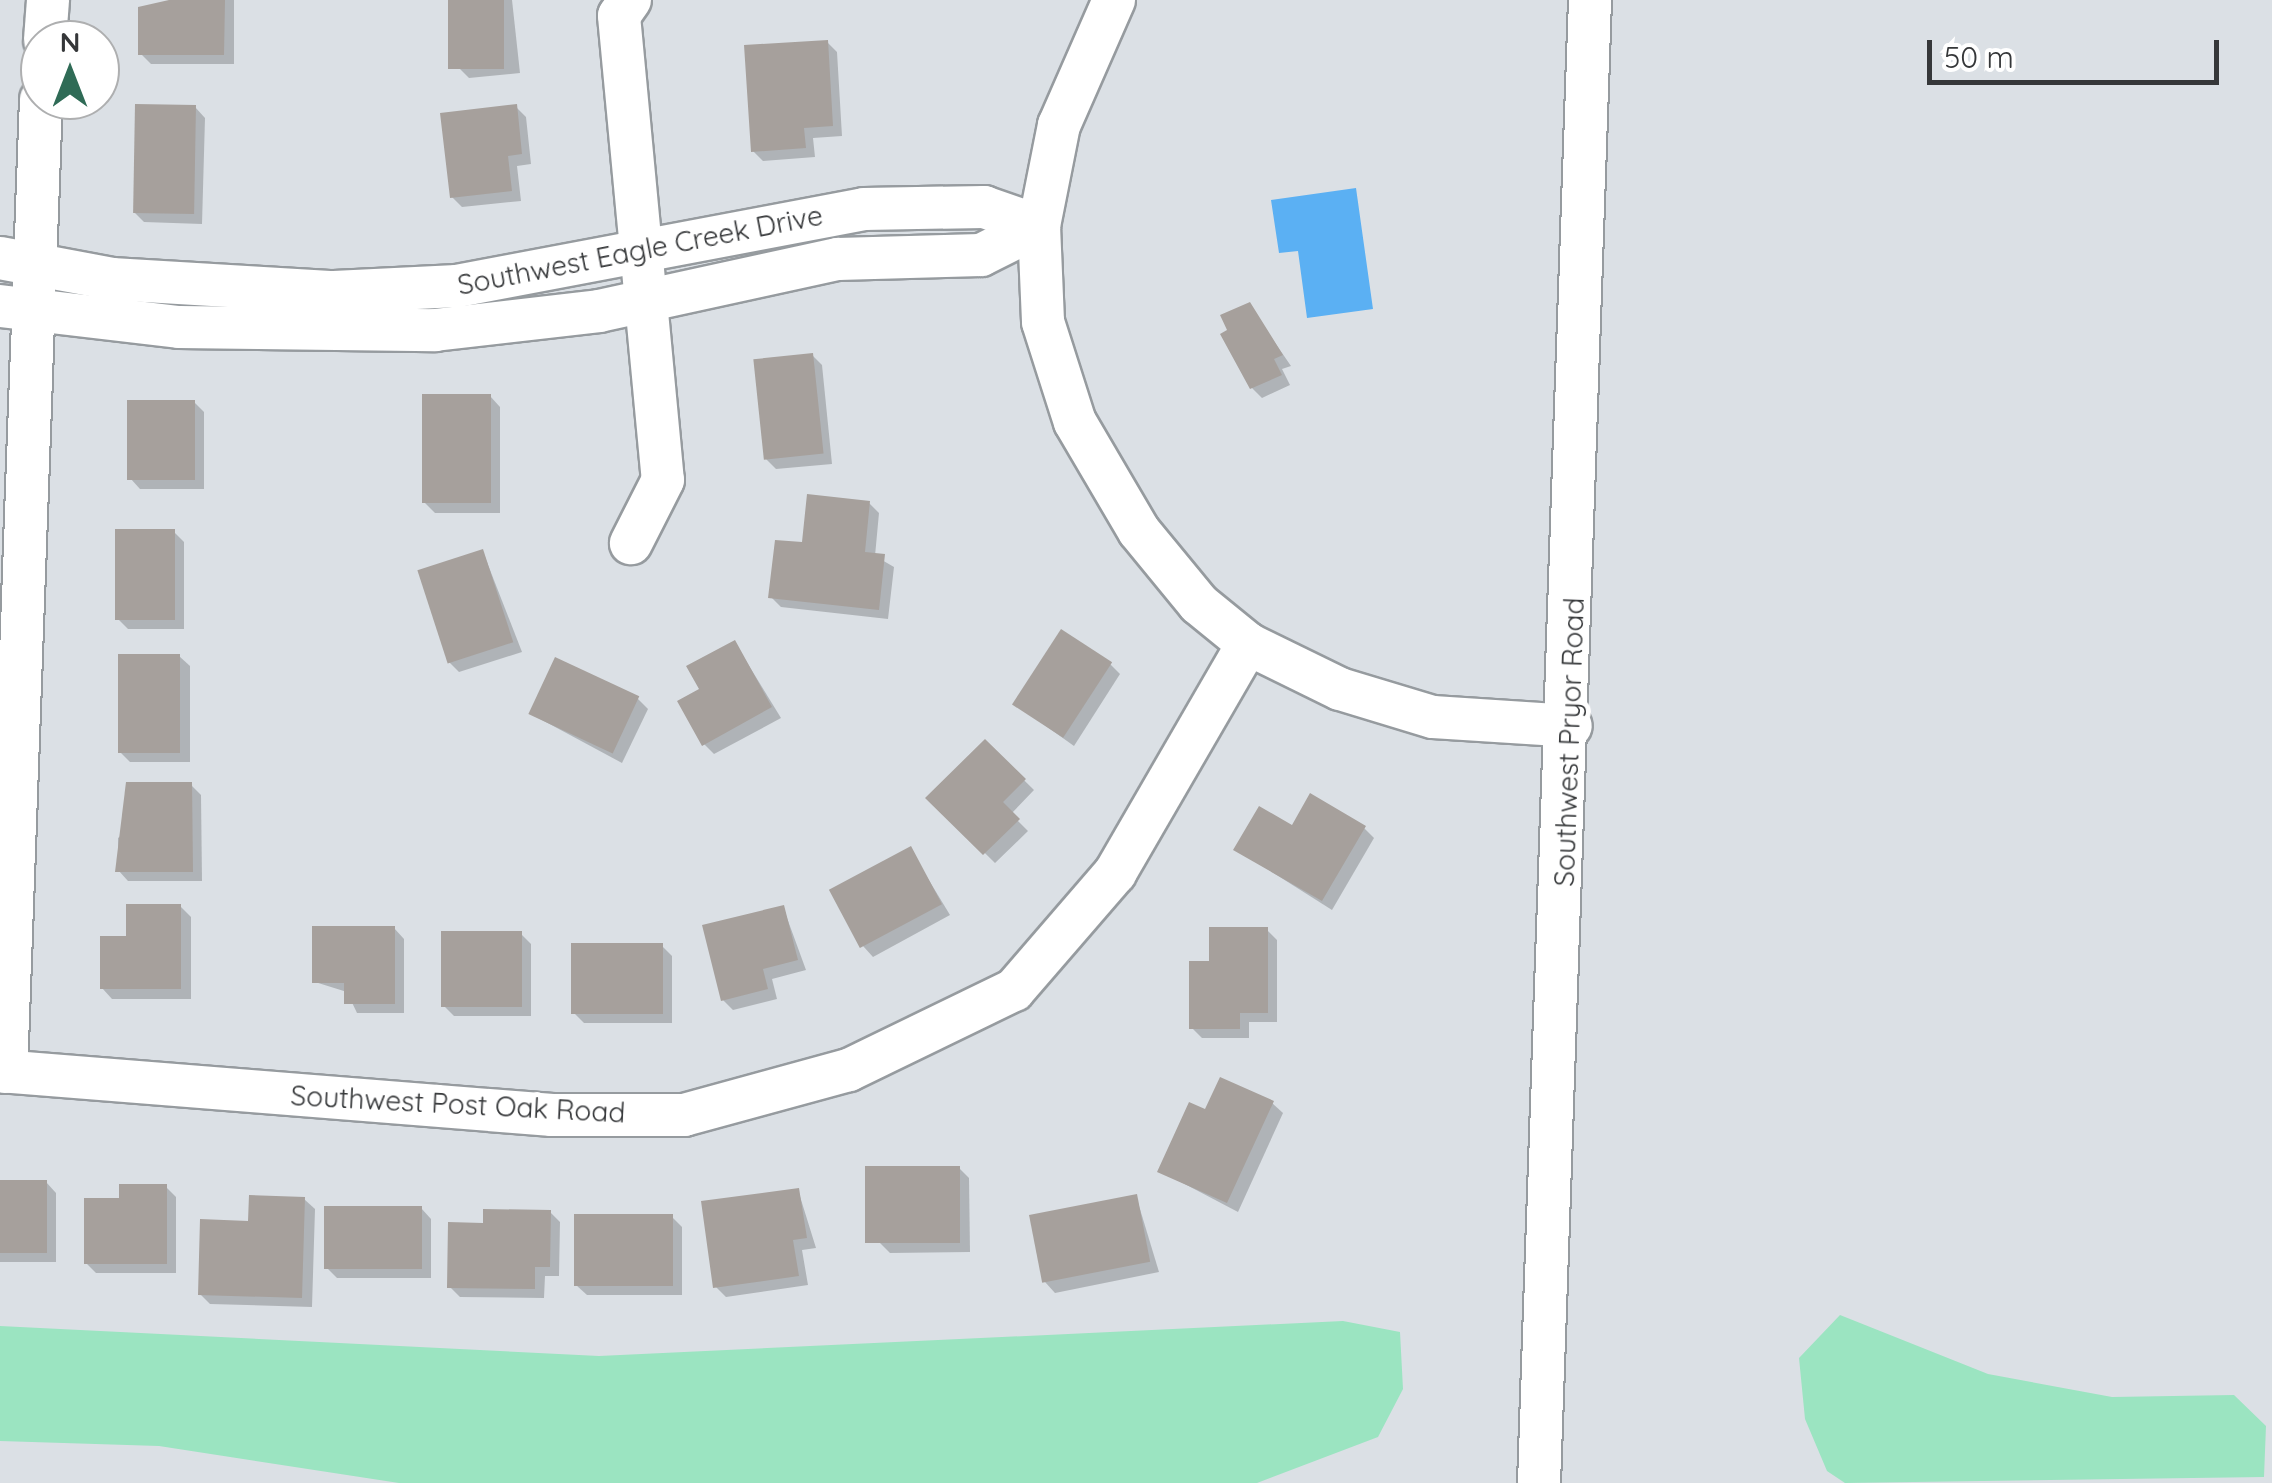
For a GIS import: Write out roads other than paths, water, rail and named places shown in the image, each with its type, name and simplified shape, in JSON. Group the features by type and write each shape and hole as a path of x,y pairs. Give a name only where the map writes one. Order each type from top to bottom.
{"street":[{"path":"630,0 619,16 650,298 662,480 631,543"},
{"path":"1114,0 1059,125 1039,226 1043,322 1076,422 1139,531 1200,604 1248,644 1340,689 1433,717 1571,726"},
{"name":"Southwest Pryor Road","path":"1538,1483 1571,726 1590,0"},
{"path":"3,1072 16,261 38,120"},
{"name":"Southwest Eagle Creek Drive","path":"16,261 112,279 334,292 457,286 864,209 984,207 1039,226"},
{"name":"Southwest Eagle Creek Drive","path":"16,309 351,334 528,320 838,258 981,255 1039,226"},
{"name":"Southwest Post Oak Road","path":"3,1072 552,1114 684,1114 849,1070 1014,990 1115,874 1248,644"}],"water":[{"path":"1356,188 1373,309 1307,318 1298,251 1279,253 1271,200"}]}
